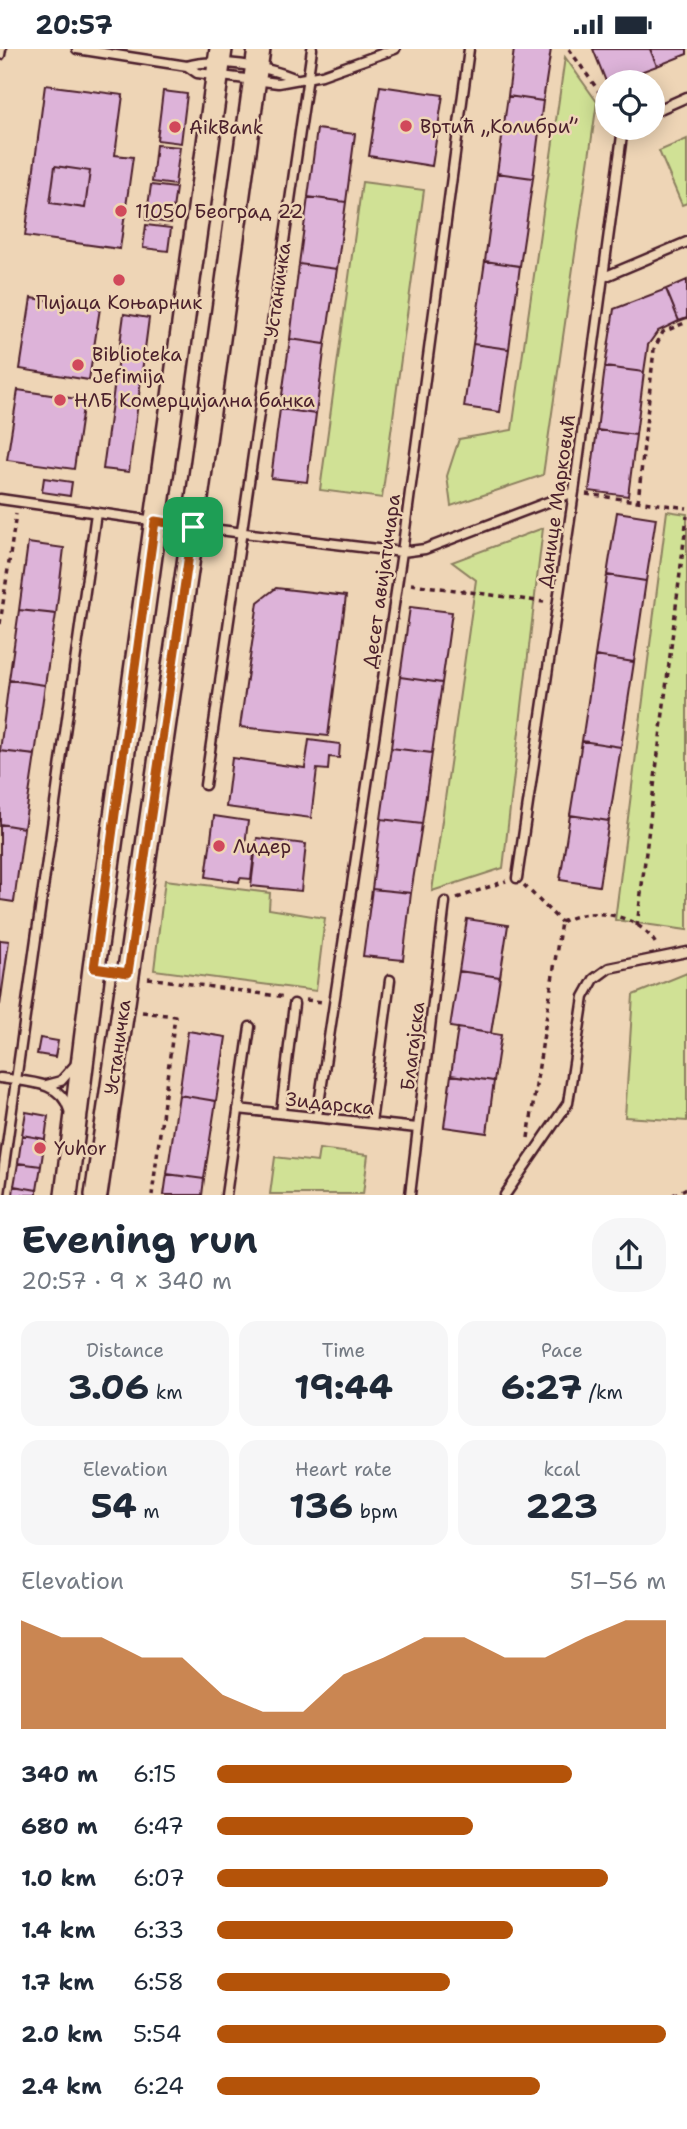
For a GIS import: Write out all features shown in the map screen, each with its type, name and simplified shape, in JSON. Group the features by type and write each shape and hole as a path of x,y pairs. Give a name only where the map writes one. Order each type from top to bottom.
{"main road":[{"name":"Устаничка","path":"66,1195 94,968 219,62"},
{"name":"Устаничка","path":"96,1195 138,976 193,527 257,66"},
{"path":"94,968 138,976"}],"lane":[{"path":"0,54 1,49"},
{"path":"77,49 116,52 187,66 199,62 257,66 278,83 309,77 395,49"},
{"name":"Устаничка","path":"205,785 312,49"},
{"name":"Десет авијатичара","path":"317,1117 402,552 469,49"},
{"path":"665,107 687,97"},
{"name":"Данице Марковић","path":"517,878 574,492 621,140"},
{"path":"604,277 687,242"},
{"path":"0,499 193,527 402,552 425,549 574,492"},
{"path":"0,1194 96,513"},
{"name":"Благајска","path":"410,1195 445,902"},
{"path":"505,1195 568,1103 584,997 594,979 610,968 687,952"},
{"path":"370,1123 390,980"},
{"path":"281,1113 294,1004"},
{"path":"226,1195 250,1027"},
{"path":"0,1078 46,1085 61,1081 83,1055"},
{"path":"46,1085 67,1102 74,1126"},
{"name":"Зидарска","path":"238,1108 417,1128"}],"path":[{"path":"569,49 595,86"},
{"path":"638,502 654,349 663,332 687,322"},
{"path":"574,492 687,508"},
{"path":"0,624 18,502"},
{"path":"637,926 687,516"},
{"path":"408,584 544,602"},
{"path":"445,902 517,878 561,922"},
{"path":"561,922 574,915 591,913 628,920 655,942 662,957"},
{"path":"527,1143 561,922"},
{"path":"138,976 310,1000"},
{"path":"142,1012 176,1016 152,1195"},
{"path":"673,1195 687,1188"}],"green space":[{"path":"565,57 595,99 595,116 543,475 451,506 447,476 459,439 512,430"},
{"path":"687,139 687,203 682,205 659,151"},
{"path":"362,182 424,190 382,498 320,490"},
{"path":"667,511 687,514 687,930 615,920"},
{"path":"543,528 503,868 432,891 476,580 452,562"},
{"path":"165,880 270,893 269,909 325,918 316,991 154,970"},
{"path":"687,973 687,1121 625,1117 633,995"},
{"path":"319,1149 368,1155 363,1194 270,1194 275,1157 317,1162"}],"building":[{"path":"514,49 551,49 543,101 508,96"},
{"path":"593,49 650,49 657,66 646,70 601,70"},
{"path":"650,49 687,49 687,54 657,66"},
{"path":"45,85 123,95 115,155 133,157 120,249 25,236","holes":["55,166 90,171 85,208 50,203"]},
{"name":"Вртић „Колибри”","path":"380,86 443,95 432,166 369,156"},
{"path":"163,91 187,94 181,143 157,140"},
{"path":"508,96 543,101 533,178 497,173"},
{"path":"317,129 355,134 346,202 308,197"},
{"path":"156,145 180,147 175,185 152,182"},
{"path":"55,166 90,171 85,208 50,203"},
{"path":"497,173 533,178 520,266 485,261"},
{"path":"151,185 176,188 171,223 146,220"},
{"path":"308,197 346,202 337,269 299,264"},
{"path":"146,225 171,228 168,251 143,248"},
{"path":"485,261 520,266 509,349 473,344"},
{"path":"299,264 337,269 325,344 290,339"},
{"path":"687,280 687,318 679,321 666,289"},
{"path":"666,289 679,321 658,331 648,345 644,372 605,367 614,309"},
{"path":"31,298 100,308 89,380 20,369"},
{"path":"124,314 149,318 129,472 103,469"},
{"path":"290,339 325,344 316,414 280,409"},
{"path":"473,344 509,349 500,412 464,407"},
{"path":"605,367 644,372 636,435 597,430"},
{"path":"18,390 84,400 74,469 7,460"},
{"path":"280,409 316,414 307,482 271,478"},
{"path":"597,430 636,435 628,496 589,491"},
{"path":"44,478 72,482 70,496 42,492"},
{"path":"617,512 656,518 646,581 607,575"},
{"path":"28,543 64,548 56,614 19,610"},
{"path":"607,575 646,581 634,662 595,656"},
{"path":"276,588 346,596 328,736 240,727 258,602"},
{"path":"410,607 452,612 442,683 400,677"},
{"path":"19,610 56,614 45,685 9,680"},
{"path":"595,656 634,662 621,747 582,741"},
{"path":"400,677 442,683 432,753 391,748"},
{"path":"9,680 45,685 35,755 0,751"},
{"path":"309,740 340,744 339,758 329,757 328,770 317,769 311,818 226,807 232,758 305,768"},
{"path":"582,741 621,747 609,821 570,815"},
{"path":"391,748 432,753 422,824 381,819"},
{"path":"0,751 35,755 24,828 0,824"},
{"path":"570,815 609,821 599,886 560,880"},
{"path":"214,816 248,821 245,845 255,846 251,879 240,878 239,882 206,877"},
{"path":"381,819 422,824 411,893 372,889"},
{"path":"0,824 24,828 14,902 0,900"},
{"path":"257,838 306,844 301,891 251,886"},
{"path":"372,889 411,893 403,960 363,956"},
{"path":"467,919 508,925 500,977 459,971"},
{"path":"0,940 9,941 0,1005"},
{"path":"459,971 500,977 491,1033 450,1027"},
{"path":"458,1028 501,1035 494,1081 451,1075"},
{"path":"188,1031 226,1037 216,1101 179,1095"},
{"path":"40,1038 58,1041 55,1057 37,1054"},
{"path":"451,1075 494,1081 487,1133 444,1127"},
{"path":"179,1095 216,1101 204,1179 167,1174"},
{"path":"26,1112 48,1116 45,1139 22,1135"},
{"path":"22,1135 45,1139 41,1166 18,1163"},
{"path":"18,1163 41,1166 37,1190 14,1186"},
{"path":"167,1174 204,1179 202,1195 164,1195"},
{"path":"14,1186 37,1190 37,1195 13,1195"}],"place":[{"name":"Вртић „Колибри”","path":"406,126"},
{"name":"AikBank","path":"175,127"},
{"name":"11050 Београд 22","path":"121,211"},
{"name":"Пијаца Коњарник","path":"119,280"},
{"name":"Biblioteka Jefimija","path":"78,365"},
{"name":"НЛБ Комерцијална банка","path":"60,400"},
{"name":"Лидер","path":"219,846"},
{"name":"Yuhor","path":"40,1148"}],"route":[{"path":"155,521 193,527 128,973 94,968 155,521"}]}
